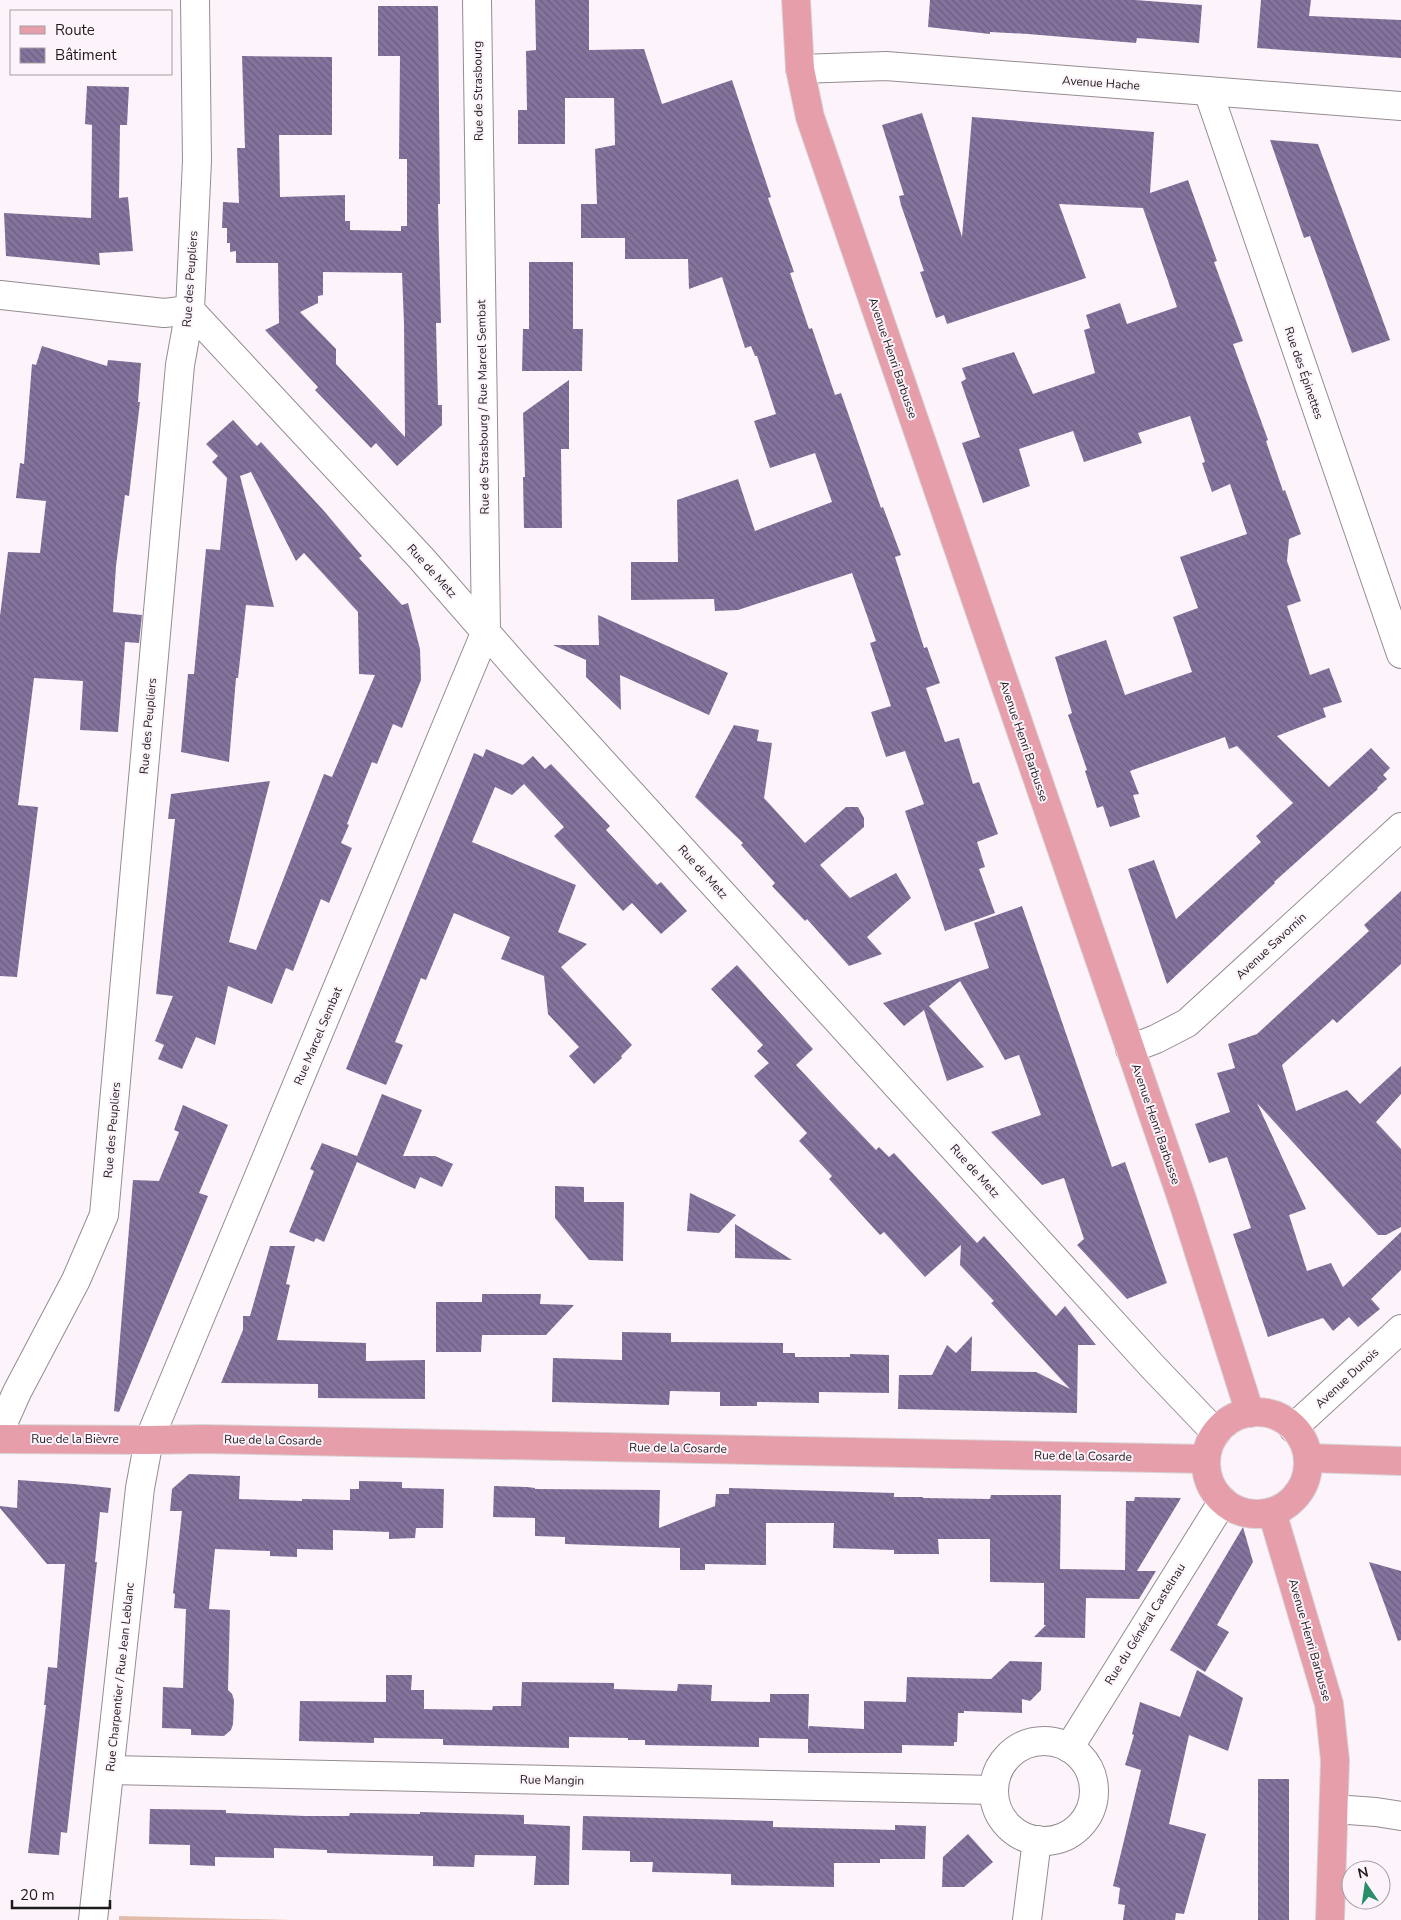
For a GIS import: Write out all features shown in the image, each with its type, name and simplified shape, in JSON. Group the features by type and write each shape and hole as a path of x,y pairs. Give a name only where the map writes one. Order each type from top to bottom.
{"main road":[{"name":"Avenue Henri Barbusse","path":"796,0 800,69 815,133 1215,1298 1250,1413"},
{"path":"1250,1413 1267,1414 1283,1420 1301,1437 1308,1458 1307,1476 1300,1491 1288,1504 1272,1512 1246,1513 1234,1508 1223,1501 1213,1489 1207,1475 1206,1459 1209,1445 1216,1433 1225,1423 1250,1413"},
{"name":"Rue de la Bièvre","path":"0,1439 150,1440"},
{"name":"Rue de la Cosarde","path":"150,1440 218,1439 1206,1459"},
{"path":"1308,1458 1401,1460"},
{"name":"Avenue Henri Barbusse","path":"1272,1512 1329,1704 1335,1760 1330,1920"}],"street":[{"name":"Rue des Peupliers","path":"0,1430 17,1392 76,1280 104,1215 180,365 190,310 197,161 195,0"},
{"name":"Rue de Strasbourg","path":"477,0 479,182"},
{"name":"Avenue Hache","path":"800,69 886,66 1401,106"},
{"name":"Rue des Épinettes","path":"1208,91 1401,654"},
{"name":"Rue de Strasbourg / Rue Marcel Sembat","path":"479,182 486,631"},
{"path":"0,295 164,313 190,310"},
{"name":"Rue de Metz","path":"190,310 421,558 526,678 1216,1433"},
{"name":"Rue Marcel Sembat","path":"150,1440 486,631"},
{"name":"Avenue Savornin","path":"1130,1049 1156,1039 1187,1023 1401,827"},
{"name":"Avenue Dunois","path":"1293,1428 1401,1329"},
{"name":"Rue Charpentier / Rue Jean Leblanc","path":"93,1918 140,1488 150,1440"},
{"name":"Rue du Général Castelnau","path":"1069,1748 1223,1501"},
{"path":"1041,1741 1055,1742 1069,1748 1081,1758 1090,1770 1094,1785 1093,1801 1088,1815 1078,1828 1065,1836 1051,1840 1037,1840 1022,1836 1001,1817 996,1804 994,1790 997,1775 1003,1763 1013,1752 1026,1745 1041,1741"},
{"name":"Rue Mangin","path":"110,1770 994,1790"},
{"path":"1334,1809 1401,1816"},
{"path":"1027,1920 1037,1840"}],"shaded area":[{"path":"119,1916 292,1920 119,1920"}],"building":[{"path":"535,0 589,0 589,50 644,49 662,104 732,80 771,197 768,198 794,272 790,273 809,329 812,328 835,395 841,393 881,508 883,507 901,555 895,557 924,648 927,647 940,683 926,688 945,742 959,738 973,784 979,782 998,834 977,842 985,867 979,869 995,913 945,931 905,811 924,804 905,751 886,757 871,712 891,706 870,643 876,641 852,573 738,610 715,611 714,599 631,600 631,562 678,562 677,500 738,479 755,531 832,502 815,453 770,468 754,421 776,414 757,356 755,356 751,346 745,348 722,277 689,289 688,259 625,259 625,238 581,238 581,204 597,204 595,149 615,145 614,98 565,98 565,144 518,144 518,110 527,110 526,51 536,50"},
{"path":"930,0 1135,0 1202,5 1199,43 1137,38 1136,43 1028,34 990,32 990,34 928,27"},
{"path":"1261,0 1311,0 1309,16 1401,20 1401,58 1257,48"},
{"path":"378,6 438,6 440,204 438,204 441,323 436,323 438,405 442,405 442,425 397,466 376,443 371,448 315,390 318,387 265,330 279,323 278,263 236,263 236,251 230,252 230,243 227,243 227,228 222,228 223,202 239,203 237,148 245,148 242,56 332,57 332,135 279,135 280,197 345,195 345,221 350,221 350,230 401,231 401,226 407,226 407,159 399,159 400,56 378,56","holes":["323,272 402,273 404,324 405,437 336,364 336,349 300,312 318,303 318,296 323,295"]},
{"path":"87,86 129,87 127,125 120,125 119,198 128,197 133,251 99,253 100,265 6,256 4,213 91,218 92,125 85,124"},
{"path":"922,113 962,237 972,117 1154,132 1150,193 1188,180 1217,261 1214,262 1243,341 1233,344 1268,440 1266,441 1283,491 1285,490 1301,534 1289,539 1287,561 1301,601 1287,606 1310,675 1329,668 1342,702 1323,708 1326,717 1277,736 1329,787 1371,748 1390,768 1383,775 1387,779 1378,789 1274,882 1167,984 1128,869 1154,860 1176,919 1261,842 1256,836 1293,803 1237,746 1229,749 1225,737 1130,771 1139,794 1133,795 1140,817 1110,827 1103,806 1097,808 1085,771 1087,770 1068,715 1072,713 1055,657 1106,640 1125,695 1192,672 1173,617 1198,608 1180,557 1247,534 1230,484 1212,492 1202,463 1205,462 1190,416 1138,433 1142,443 1084,462 1073,431 1019,449 1030,486 983,503 962,443 980,437 961,382 966,379 962,368 1014,352 1033,394 1095,373 1084,330 1090,328 1086,315 1120,303 1127,324 1177,307 1143,208 1059,204 1086,278 947,324 944,315 936,318 920,272 924,271 901,205 899,196 904,195 882,125"},
{"path":"1270,140 1318,144 1390,340 1352,353 1310,236 1304,238"},
{"path":"529,262 573,262 573,329 583,329 582,371 522,371 523,329 529,329"},
{"path":"42,346 107,366 108,360 141,363 138,402 140,402 129,496 125,495 116,566 113,612 142,615 139,643 125,642 118,732 80,730 83,681 34,678 18,805 38,807 17,977 0,976 0,616 8,552 40,553 46,501 16,498 20,463 24,464 32,364 36,365"},
{"path":"569,380 569,449 561,449 562,528 524,528 523,413"},
{"path":"233,420 257,446 261,442 324,511 362,556 359,558 402,605 408,603 420,649 421,680 402,728 393,724 377,764 372,762 341,843 352,848 329,903 321,899 293,971 286,968 272,1004 228,986 215,1045 196,1037 182,1069 158,1059 164,1045 155,1041 173,996 156,994 175,819 168,819 171,794 270,781 229,942 256,950 324,774 332,777 375,675 359,674 358,612 304,553 296,561 251,472 240,476 274,607 246,605 238,678 236,678 229,762 181,752 188,674 194,674 206,549 220,550 227,478 212,462 218,456 206,444"},
{"path":"598,615 728,673 709,715 620,675 621,710 586,677 586,660 553,645 599,645"},
{"path":"734,725 759,730 757,741 772,743 764,798 805,843 846,807 858,807 864,818 864,827 820,865 850,898 896,873 911,898 867,937 882,954 849,966 807,919 805,921 772,886 775,883 741,845 743,843 695,797"},
{"path":"486,749 523,765 533,756 545,769 551,764 610,826 606,830 657,885 661,882 687,911 661,934 632,903 623,911 554,836 564,827 524,784 512,795 495,787 472,842 576,885 558,932 587,944 561,967 632,1045 621,1056 622,1058 594,1084 569,1056 579,1047 548,1014 544,976 501,959 510,937 454,913 426,980 421,978 395,1042 403,1045 386,1085 346,1069 474,753 483,757"},
{"path":"1401,891 1401,964 1337,1023 1333,1019 1282,1065 1296,1111 1347,1090 1360,1104 1401,1066 1401,1094 1376,1122 1401,1149 1401,1227 1386,1235 1378,1235 1257,1103 1306,1209 1289,1215 1307,1271 1331,1263 1343,1287 1401,1232 1401,1270 1371,1299 1380,1309 1358,1327 1349,1317 1333,1331 1323,1318 1268,1337 1233,1234 1251,1228 1227,1157 1209,1163 1195,1124 1230,1112 1217,1073 1235,1068 1228,1044 1257,1034 1369,931 1364,925"},
{"path":"1022,906 1112,1167 1125,1162 1167,1283 1127,1299 1077,1245 1084,1239 1064,1178 1042,1185 991,1132 1041,1115 1019,1055 1005,1060 960,981 929,1006 984,1067 947,1081 924,1010 904,1026 883,1003 989,968 974,923"},
{"path":"737,965 813,1049 796,1065 835,1107 876,1150 879,1147 889,1157 894,1153 977,1243 984,1236 1056,1316 1065,1306 1096,1345 1078,1345 1077,1413 898,1409 899,1375 932,1375 947,1345 956,1353 972,1336 971,1371 1036,1372 1070,1389 991,1303 994,1301 960,1265 961,1245 925,1277 884,1232 880,1235 829,1179 832,1176 799,1141 807,1133 754,1076 769,1063 757,1051 763,1045 711,989"},
{"path":"382,1094 422,1110 403,1156 435,1156 453,1164 442,1187 420,1177 415,1189 357,1162 324,1242 316,1238 314,1242 289,1232 314,1171 310,1169 322,1143 357,1156"},
{"path":"183,1105 228,1125 199,1193 208,1196 119,1412 114,1411 133,1180 159,1181 179,1132 174,1130"},
{"path":"555,1186 584,1187 584,1202 624,1202 623,1261 589,1260 555,1218"},
{"path":"690,1193 736,1215 719,1233 687,1231"},
{"path":"735,1224 792,1260 735,1258"},
{"path":"270,1246 295,1246 286,1284 290,1285 277,1340 366,1343 366,1361 425,1360 425,1399 318,1398 318,1384 221,1383 243,1330 243,1316 250,1316"},
{"path":"482,1294 541,1294 540,1304 574,1305 546,1335 482,1335 481,1352 436,1352 436,1302 482,1302"},
{"path":"622,1332 671,1333 671,1342 783,1343 783,1353 795,1353 795,1357 850,1357 850,1354 889,1355 889,1393 819,1392 819,1403 757,1402 757,1406 720,1406 720,1392 670,1391 669,1405 552,1402 553,1358 622,1360"},
{"path":"189,1474 240,1476 239,1499 350,1500 350,1489 359,1489 359,1481 402,1482 402,1488 444,1489 443,1528 416,1528 415,1538 389,1539 389,1532 333,1530 333,1550 297,1549 297,1557 270,1556 270,1551 215,1549 209,1609 230,1610 228,1690 234,1700 233,1724 231,1730 224,1736 191,1735 191,1729 162,1728 163,1687 183,1688 186,1609 174,1608 175,1594 173,1593 182,1511 170,1511 172,1489"},
{"path":"18,1480 111,1488 108,1513 100,1512 95,1562 97,1562 67,1833 61,1832 59,1855 28,1853 46,1705 44,1705 48,1667 57,1668 65,1564 47,1564 0,1508 0,1506 17,1508"},
{"path":"494,1486 535,1489 660,1490 659,1528 715,1506 716,1494 729,1494 729,1488 894,1493 894,1497 923,1498 990,1499 991,1495 1061,1495 1060,1569 1125,1570 1126,1501 1134,1501 1135,1497 1181,1498 1137,1571 1156,1571 1139,1599 1086,1598 1085,1638 1034,1637 1046,1625 1044,1625 1044,1583 990,1582 990,1539 938,1539 939,1554 894,1554 894,1550 833,1548 834,1523 766,1523 766,1565 705,1564 705,1570 680,1570 680,1548 565,1544 565,1537 535,1536 535,1518 493,1517"},
{"path":"1243,1527 1253,1562 1217,1625 1229,1632 1205,1672 1170,1650"},
{"path":"1369,1562 1401,1571 1401,1640 1398,1641"},
{"path":"1010,1661 1042,1662 1041,1690 1030,1701 1022,1699 1022,1713 964,1711 964,1713 958,1713 957,1742 954,1742 954,1746 902,1745 902,1753 808,1753 808,1739 759,1738 759,1747 645,1745 645,1740 628,1740 628,1738 569,1737 569,1748 443,1745 443,1739 374,1738 374,1743 299,1741 300,1701 386,1702 386,1675 412,1675 411,1690 424,1690 424,1709 492,1710 493,1706 521,1706 522,1682 614,1683 614,1689 677,1691 678,1684 712,1685 711,1701 770,1702 770,1694 809,1694 808,1730 809,1726 864,1729 864,1701 906,1702 907,1677 991,1679"},
{"path":"1197,1670 1243,1698 1228,1751 1189,1735 1169,1824 1206,1834 1184,1914 1176,1913 1175,1920 1123,1920 1125,1905 1118,1904 1120,1888 1113,1886 1141,1770 1125,1765 1134,1735 1132,1734 1140,1702 1180,1717"},
{"path":"1258,1779 1289,1779 1289,1920 1258,1920"},
{"path":"150,1809 226,1810 226,1813 305,1816 349,1816 350,1813 420,1814 420,1812 524,1815 524,1824 570,1826 569,1885 534,1885 536,1856 475,1855 474,1867 433,1866 433,1856 327,1853 327,1850 274,1848 274,1858 215,1857 215,1866 190,1865 190,1845 149,1844"},
{"path":"583,1816 773,1821 773,1827 895,1830 895,1825 926,1826 925,1859 880,1859 880,1863 834,1863 834,1887 731,1885 731,1874 652,1872 653,1862 630,1862 630,1851 582,1850"},
{"path":"968,1834 993,1862 964,1887 942,1887 943,1857"}]}
